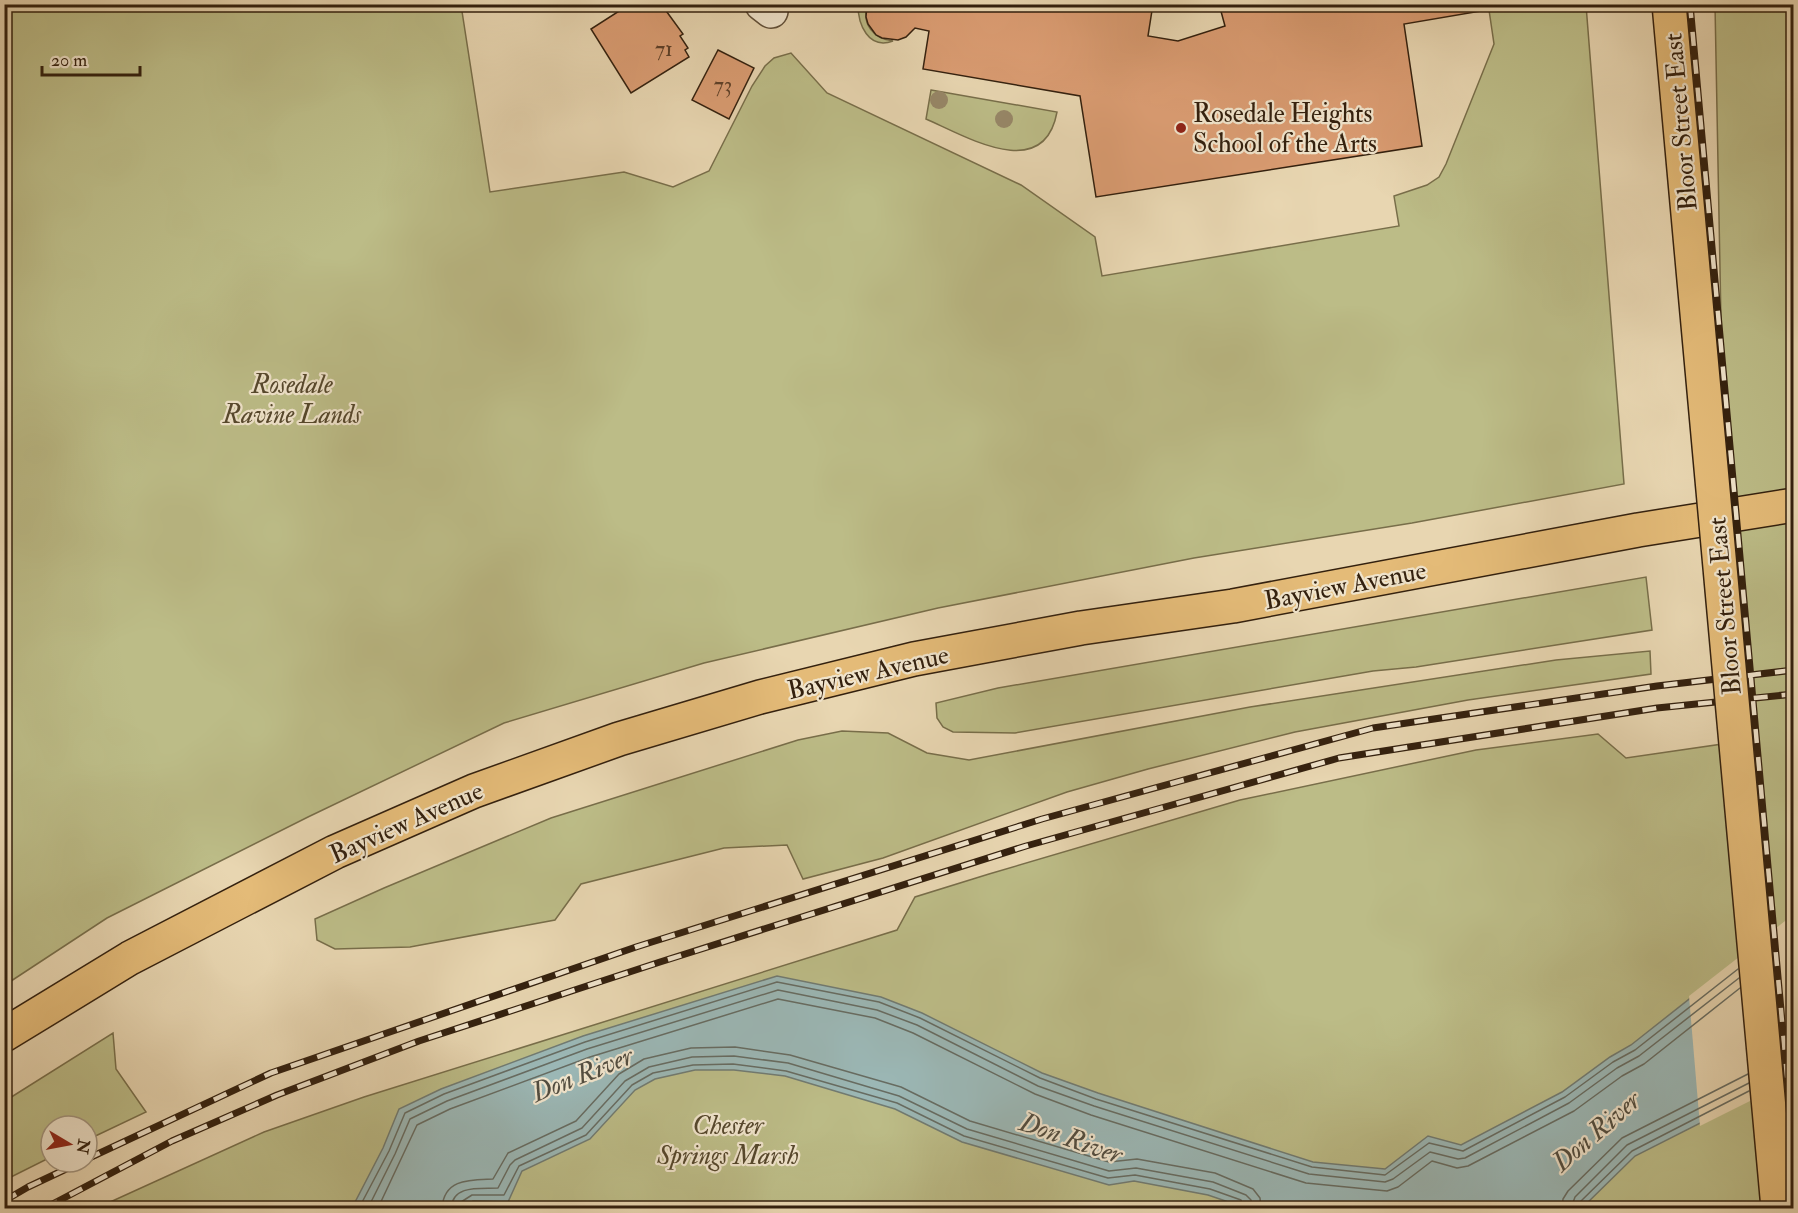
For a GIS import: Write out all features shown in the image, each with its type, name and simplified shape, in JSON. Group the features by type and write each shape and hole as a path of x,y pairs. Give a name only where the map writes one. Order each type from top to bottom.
{"main road":[{"name":"Bloor Street East","path":"1669,4 1778,1209"},
{"name":"Bayview Avenue","path":"4,1035 130,958 335,852 474,791 652,729 760,698 914,659 1081,628 1233,606 1638,530 1794,505"}],"green space":[{"name":"Rosedale Ravine Lands","path":"5,4 461,5 490,192 624,172 673,187 709,171 752,86 765,66 774,58 791,53 827,93 1021,185 1095,237 1102,276 1399,226 1394,196 1427,185 1439,177 1446,164 1494,44 1489,10 1522,5 1586,5 1624,484 1412,523 1194,558 938,608 704,663 504,723 308,817 107,918 5,985"},
{"path":"858,5 867,5 866,18 875,34 893,41 877,42 866,34 860,20"},
{"name":"Chester Springs Marsh","path":"1715,5 1793,5 1793,1208 97,1208 264,1132 364,1097 897,930 915,897 1240,800 1476,750 1598,734 1626,758 1729,743"},
{"path":"931,90 1057,112 1049,134 1037,146 1020,150 1001,149 961,135 926,119"},
{"path":"1646,577 1652,630 1416,667 1373,671 1015,733 953,732 943,727 937,718 936,703 998,688"},
{"path":"1650,651 1651,674 1468,700 1295,732 1067,792 883,858 803,879 787,845 724,848 581,884 555,920 410,947 335,949 317,940 315,919 551,818 798,740 842,731 888,733 927,753 969,760 1250,707 1556,660"},
{"path":"113,1033 116,1069 146,1112 99,1134 99,1114 39,1114 39,1163 5,1180 5,1101"}],"water":[{"name":"Don River","path":"1793,917 1793,1076 1635,1156 1582,1208 1246,1208 1208,1195 1134,1181 1109,1185 962,1142 895,1109 785,1076 734,1070 695,1070 655,1079 635,1090 590,1139 522,1171 508,1202 473,1201 461,1208 352,1208 383,1148 399,1109 441,1089 583,1036 777,976 881,997 922,1013 1042,1073 1313,1162 1385,1169 1428,1136 1461,1145 1562,1092 1610,1057 1631,1045"}],"pier":[{"path":"1794,914 1794,1079 1700,1126 1689,996"}],"building":[{"path":"630,4 653,4 654,7 658,4 661,9 664,8 683,34 680,36 688,48 685,50 689,57 631,93 591,29"},
{"path":"867,4 918,4 919,7 933,9 934,4 1153,4 1148,36 1178,41 1225,26 1219,4 1522,4 1404,24 1422,146 1096,197 1080,96 923,69 929,31 915,28 906,37 898,40 882,38 876,35 868,24"},
{"path":"718,50 754,68 729,119 692,100"}],"railway":[{"path":"1658,4 1765,1208"},
{"path":"1690,4 1794,1154"},
{"path":"99,1153 271,1073 636,947 1042,819 1373,728 1657,686 1794,670"},
{"path":"45,1208 172,1141 277,1095 419,1041 1026,846 1339,758 1657,708 1794,694"},
{"path":"4,1201 56,1174"}],"place":[{"name":"Rosedale Heights School of the Arts","path":"1181,128"}]}
